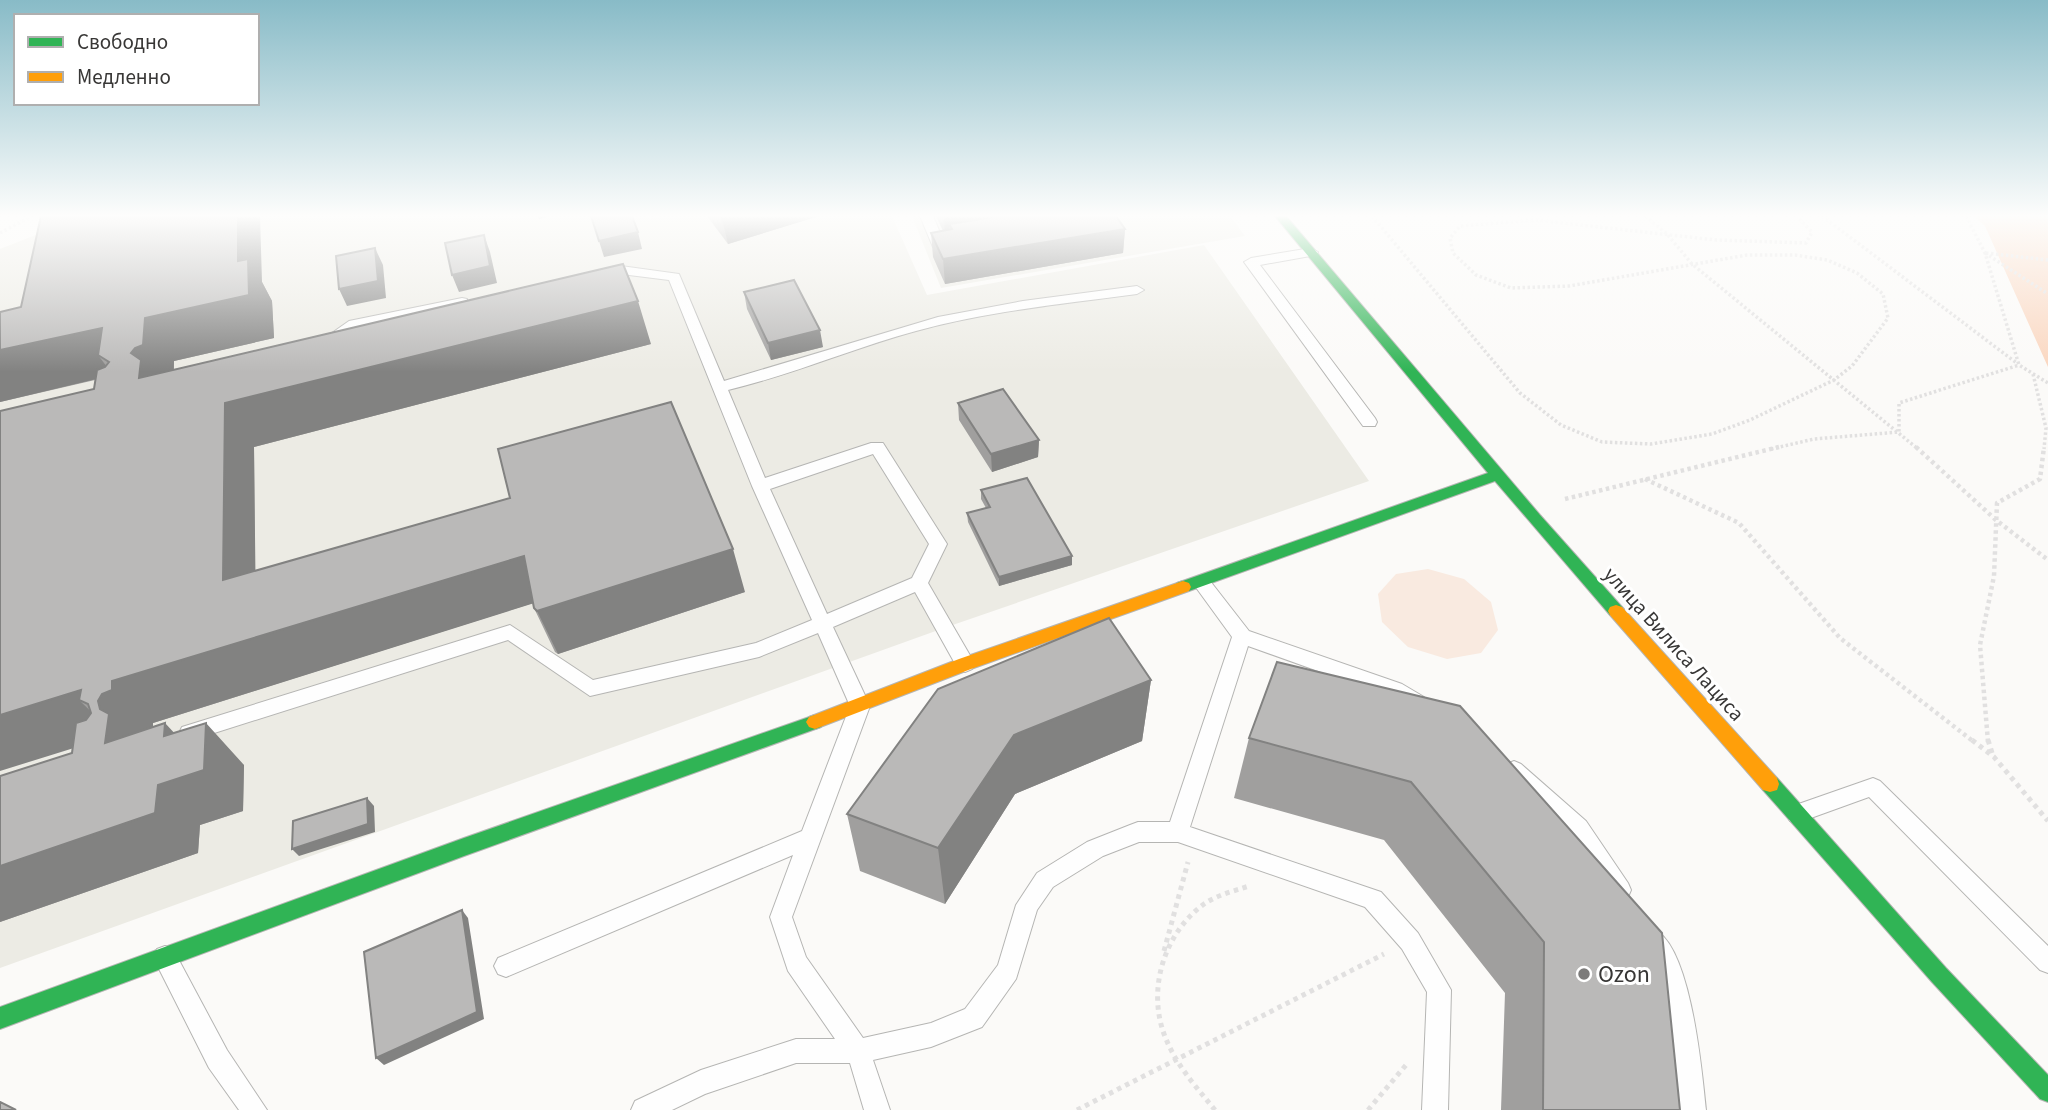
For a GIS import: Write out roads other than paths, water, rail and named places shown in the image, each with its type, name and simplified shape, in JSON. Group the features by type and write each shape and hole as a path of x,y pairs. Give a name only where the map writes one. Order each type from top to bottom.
{"street":[{"name":"улица Вилиса Лациса","path":"1324,268 1497,475 1939,975 2048,1091"},
{"path":"0,1018 464,847 860,706 965,664 1497,475"}],"lane":[{"path":"1255,268 1369,422"},
{"path":"594,276 621,270 674,277 760,486 860,706 781,917 796,963 858,1051 877,1110"},
{"path":"721,387 762,379 908,329 973,313 1137,290"},
{"path":"314,349 354,324 474,300"},
{"path":"165,740 510,632 590,688 760,650 919,583 938,544 877,447 760,486"},
{"path":"1201,582 1242,636 1395,690 1437,715"},
{"path":"919,583 965,664"},
{"path":"1186,834 1242,636"},
{"path":"1499,757 1578,828 1630,905"},
{"path":"1797,814 1873,787 2048,962"},
{"path":"644,1110 701,1083 796,1051 858,1051 931,1035 973,1017 1008,971 1027,905 1045,880 1094,849 1138,832 1186,834 1373,899 1410,941 1439,990 1435,1110"},
{"path":"506,966 810,838"},
{"path":"1645,928 1667,961 1686,1045 1693,1110"},
{"path":"165,957 218,1059 254,1110"}],"place":[{"name":"Ozon","path":"1584,974"}]}
